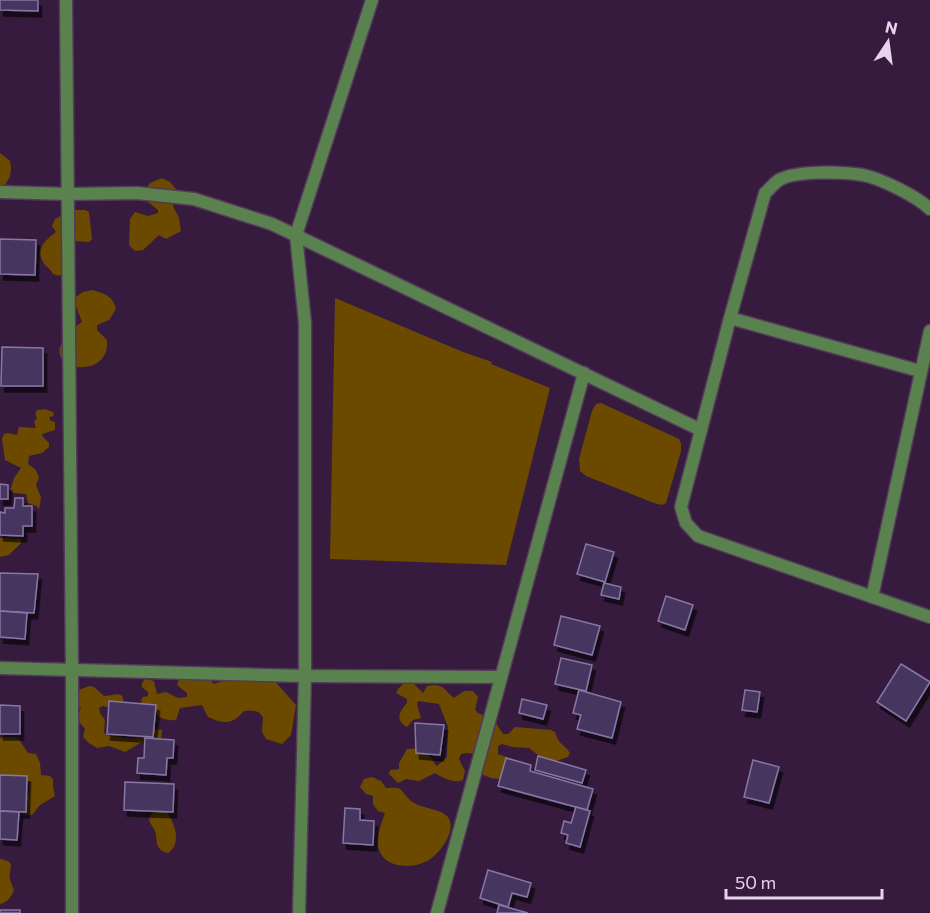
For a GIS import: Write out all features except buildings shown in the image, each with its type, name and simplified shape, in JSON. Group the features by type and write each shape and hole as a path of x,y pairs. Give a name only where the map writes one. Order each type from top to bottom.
{"street":[{"path":"66,0 72,913"},
{"path":"299,913 305,676 305,323 296,235 372,0"},
{"path":"930,209 897,188 864,175 790,176 777,181 765,193 681,507 686,523 698,536 930,617"},
{"path":"0,192 137,193 194,199 272,224 701,430"},
{"path":"730,318 920,371"},
{"path":"872,597 930,331"},
{"path":"436,913 584,374"},
{"path":"0,668 305,676 501,677"}],"shaded area":[{"path":"0,153 10,161 11,174 0,190"},
{"path":"162,178 176,189 173,206 179,218 181,231 166,239 159,235 143,250 135,251 129,245 130,219 135,212 148,216 158,213 158,210 148,202 145,190 150,183"},
{"path":"72,210 89,212 92,239 89,242 73,241 70,245 76,258 70,267 59,276 53,274 43,262 40,253 45,241 56,232 52,226 55,219"},
{"path":"92,290 107,296 113,301 116,309 109,320 97,325 97,330 107,340 105,355 96,363 84,367 72,366 63,360 60,351 65,338 82,322 76,306 76,297"},
{"path":"335,298 550,388 506,565 330,559"},
{"path":"601,403 679,439 681,451 666,503 662,505 654,503 586,476 580,471 579,459 592,411 596,404"},
{"path":"45,409 53,412 54,416 49,417 55,422 55,430 42,434 49,443 49,447 42,453 29,456 28,464 35,469 39,477 36,485 41,497 39,510 37,506 28,503 26,494 10,491 14,478 21,468 5,460 2,439 4,434 17,435 19,427 36,428 35,414 37,410"},
{"path":"0,538 21,539 21,543 9,555 0,557"},
{"path":"181,678 208,678 214,684 231,678 272,678 296,705 291,735 282,744 266,739 262,732 263,718 255,711 244,711 236,719 223,722 208,717 202,705 180,708 176,720 170,720 162,718 142,705 143,697 148,696 148,692 142,687 145,679 154,681 157,694 166,692 178,698 187,697 187,693 177,685"},
{"path":"404,683 414,684 423,693 427,686 440,686 454,698 464,691 473,691 478,697 475,710 494,720 503,734 508,734 515,727 551,730 555,732 558,740 570,753 568,757 556,761 542,758 529,748 502,744 498,746 498,754 515,760 500,779 479,773 478,754 466,753 461,754 459,759 465,771 463,780 452,781 435,773 419,781 406,779 398,783 389,774 390,770 399,769 399,763 407,749 426,751 437,766 447,757 448,727 439,704 418,701 421,718 413,720 407,727 401,722 400,713 407,699 396,693"},
{"path":"89,686 94,687 104,696 117,694 122,696 123,703 111,708 103,706 99,708 105,720 106,735 133,739 153,729 162,730 161,739 153,743 140,743 125,752 109,746 97,748 89,743 83,737 85,729 77,719 81,708 77,705 76,691"},
{"path":"0,738 18,738 28,753 36,754 40,763 41,775 50,776 53,779 55,796 40,805 32,815 23,814 22,810 29,792 28,782 0,775"},
{"path":"372,777 381,781 386,788 400,789 414,803 447,816 451,828 449,834 442,848 432,858 420,864 405,866 397,865 384,858 380,852 378,840 385,813 378,811 373,804 373,796 366,794 360,787 364,779"},
{"path":"162,807 173,823 176,837 173,849 168,853 158,846 149,820 153,808"},
{"path":"0,859 11,864 10,879 14,890 9,899 0,904"}]}
